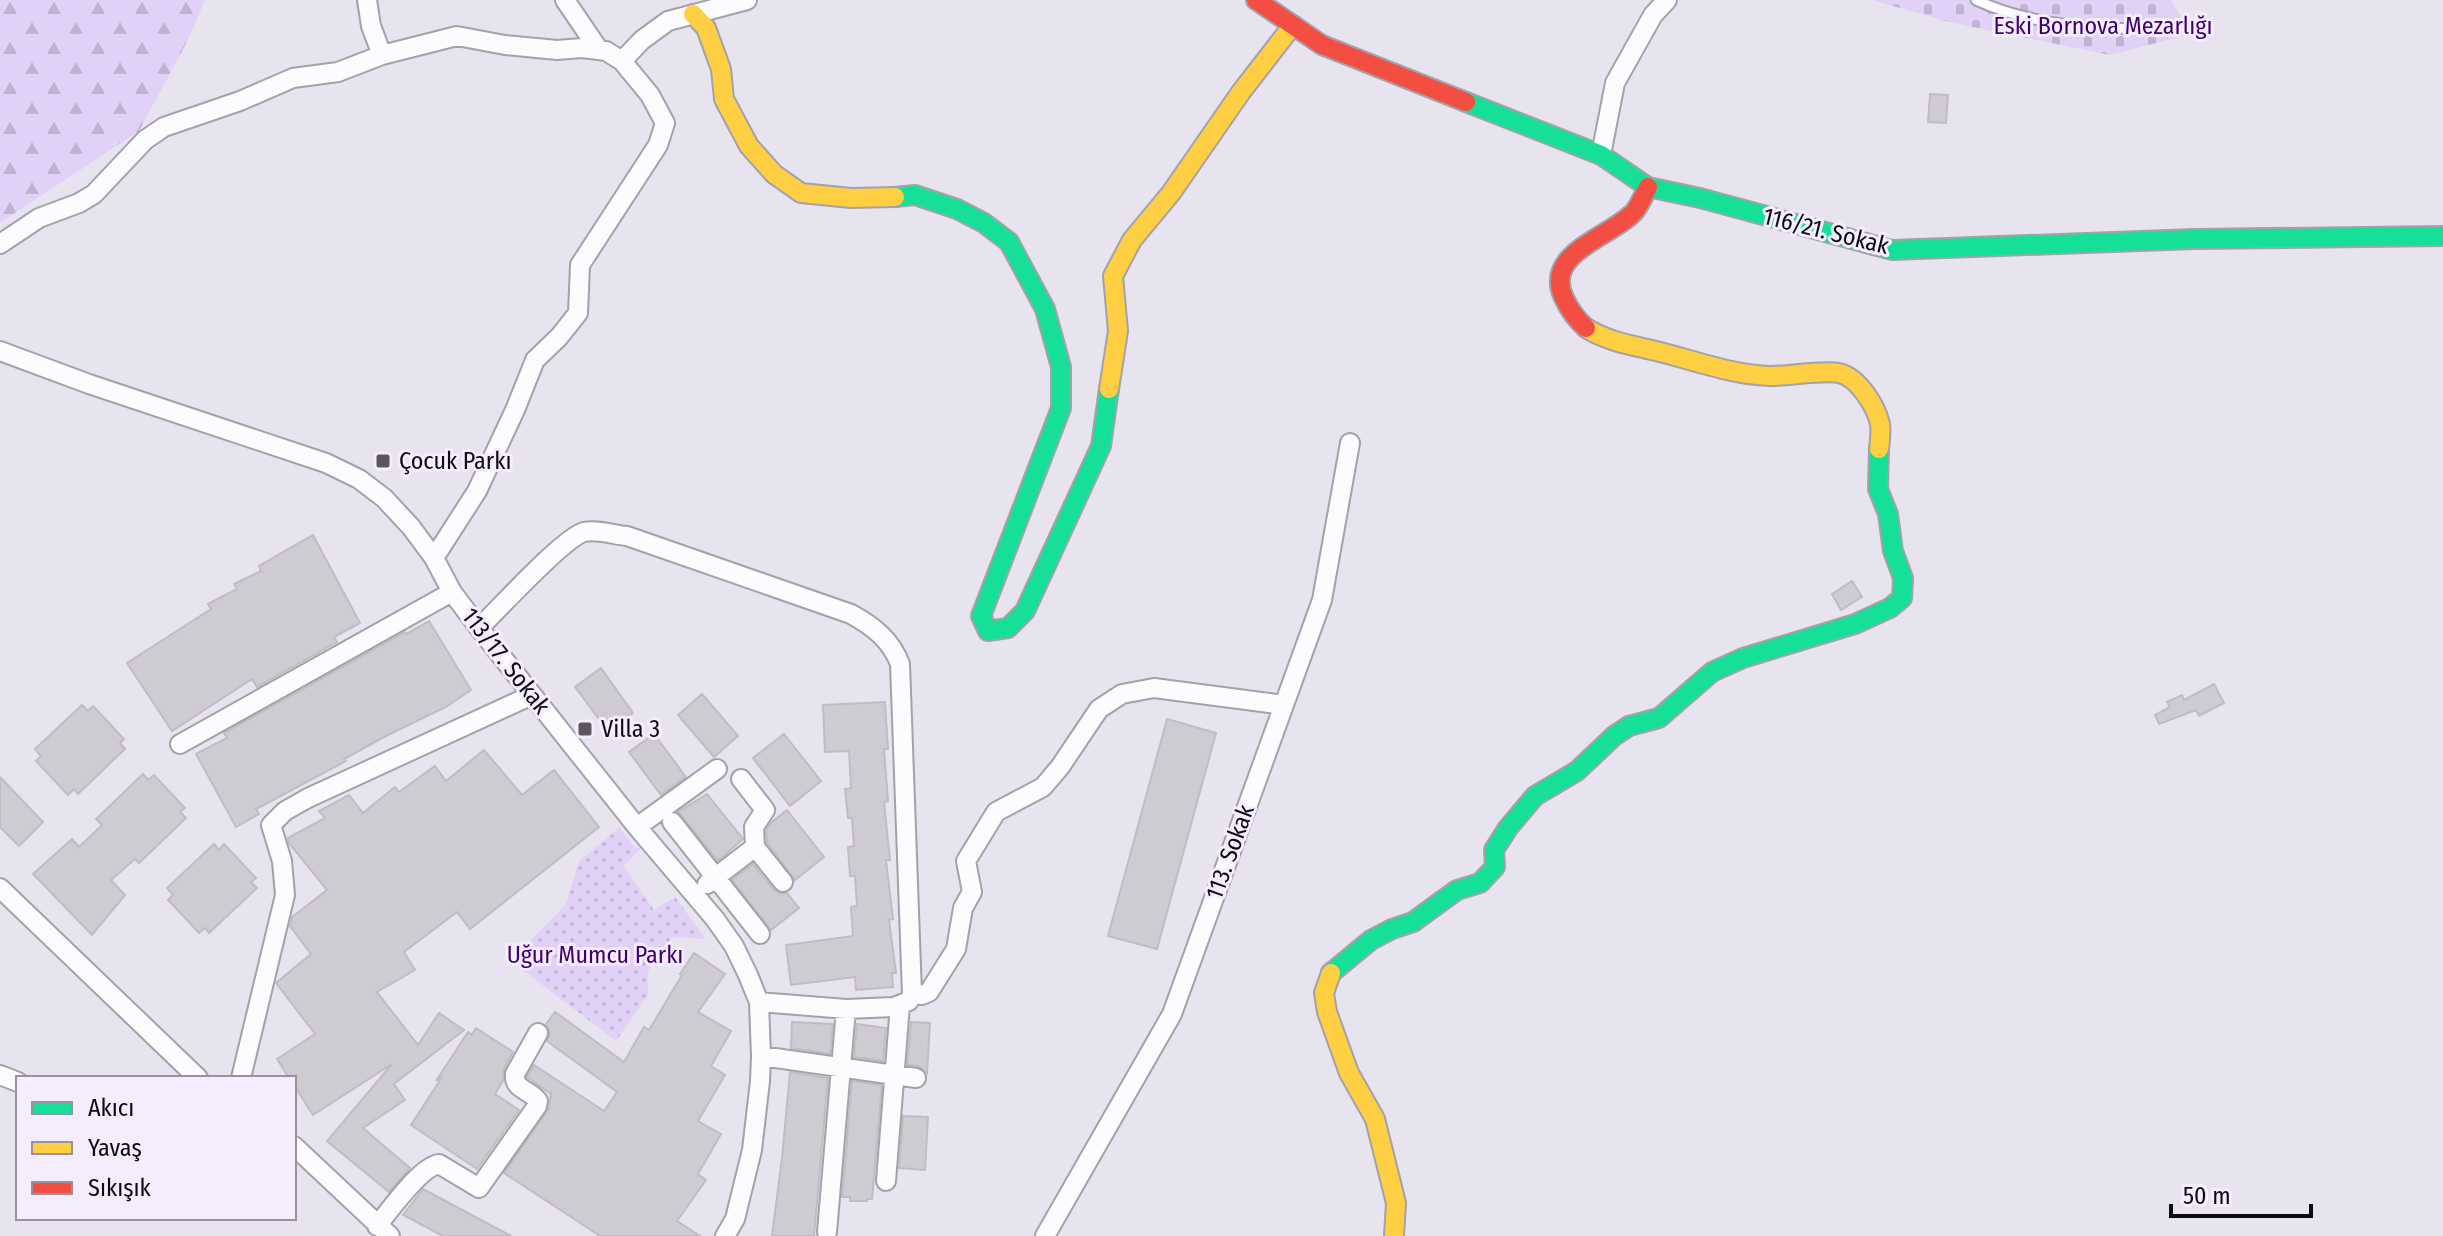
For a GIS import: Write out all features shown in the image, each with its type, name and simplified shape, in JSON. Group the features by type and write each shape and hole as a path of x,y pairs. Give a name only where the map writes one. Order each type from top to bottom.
{"street":[{"path":"367,0 371,26 382,55"},
{"path":"565,0 599,50"},
{"path":"622,61 642,40 668,21 747,0"},
{"name":"116/21. Sokak","path":"1256,0 1322,45 1601,155 1648,187 1892,250 2195,239 2443,236"},
{"path":"1601,155 1615,83 1653,15 1667,0"},
{"path":"693,14 706,28 721,69 724,99 749,146 774,174 801,193 851,198 915,195 957,209 984,223 1009,242 1045,309 1061,367 1061,408 981,616 988,631 1008,628 1025,611 1101,446 1118,331 1113,276 1132,240 1171,193 1241,92 1293,25"},
{"path":"0,244 39,218 94,194 145,140 164,127 240,101 293,78 338,72 382,55 457,36 505,45 606,51 622,61 650,95 665,123 658,145 580,265 578,313 535,360 477,491 434,558"},
{"path":"1394,1236 1396,1203 1375,1119 1349,1073 1327,1012 1324,993 1329,975 1371,940 1413,922 1457,890 1480,883 1495,867 1494,850 1535,796 1577,771 1629,726 1659,718 1712,672 1743,658 1855,624 1890,608 1902,598 1903,578 1893,551 1888,514 1878,489 1880,425 1874,407 1854,381 1839,373 1768,376 1625,345 1601,337 1583,326 1567,305 1559,288 1559,273 1568,258 1634,213 1648,187"},
{"name":"113/17. Sokak","path":"0,351 337,468 359,479 384,498 434,558 452,592 479,628 637,827 695,893 734,946 748,975 759,1002 761,1056 752,1150 735,1219 725,1236"},
{"name":"113. Sokak","path":"1045,1236 1172,1014 1322,600 1350,443"},
{"path":"479,628 561,547 589,531 627,536 851,614 879,632 895,650 900,664 906,1000 895,1075 886,1181"},
{"path":"180,744 452,592"},
{"path":"759,1002 846,1009 906,1000 929,992 956,949 963,908 972,892 966,861 996,812 1043,787 1099,709 1122,694 1154,688 1284,705"},
{"path":"241,1076 285,895 282,861 271,825 285,811 308,798 532,695"},
{"path":"637,827 717,769"},
{"path":"741,779 765,810 754,827 755,847 783,882"},
{"path":"672,822 760,934"},
{"path":"695,893 755,847"},
{"path":"0,888 196,1076"},
{"path":"827,1232 846,1009"},
{"path":"296,1148 383,1231 422,1174 434,1164 479,1188 537,1106 535,1096 514,1080 538,1033"},
{"path":"761,1056 916,1078"}],"lane":[{"path":"1976,0 2020,16 2087,27 2163,29"}],"green space":[{"path":"0,0 205,0 188,40 139,131 0,223"},
{"name":"Eski Bornova Mezarlığı","path":"1872,0 2171,0 2191,34 2110,55 1949,22"},
{"name":"Uğur Mumcu Parkı","path":"619,828 636,848 641,848 624,866 654,910 675,897 706,939 673,937 661,950 649,968 649,993 616,1041 511,961 566,904 579,861"}],"building":[{"path":"1930,94 1948,95 1946,123 1928,122"},
{"path":"313,535 360,623 334,637 337,642 257,687 252,679 172,731 127,663 211,609 208,604 237,589 234,584 261,571 259,566"},
{"path":"1852,581 1862,597 1841,610 1832,594"},
{"path":"429,621 471,690 446,707 386,736 256,809 259,814 236,827 196,754 227,738 224,733"},
{"path":"601,668 633,713 608,731 575,687"},
{"path":"2214,684 2224,703 2199,716 2196,710 2159,724 2155,715 2170,707 2167,702 2182,695 2184,700"},
{"path":"702,694 738,736 714,757 678,715"},
{"path":"885,702 888,749 884,749 888,801 884,802 890,860 886,860 893,919 889,920 896,973 892,973 893,987 856,990 855,977 791,985 786,945 853,936 851,907 857,906 855,876 850,876 848,847 854,846 852,818 848,818 845,789 851,788 849,751 825,752 823,705"},
{"path":"82,705 88,711 93,706 124,739 120,743 125,749 78,794 74,789 68,795 36,761 41,756 35,749"},
{"path":"1167,719 1216,733 1157,949 1108,936"},
{"path":"654,734 686,777 661,795 629,752"},
{"path":"784,734 821,781 790,806 753,758"},
{"path":"484,750 522,795 554,770 599,827 470,929 457,912 404,952 415,970 377,992 418,1045 439,1013 464,1030 394,1084 405,1100 363,1128 410,1168 389,1192 327,1141 392,1064 313,1115 296,1088 296,1076 288,1076 277,1059 315,1034 276,983 311,954 290,926 292,917 327,890 288,838 325,818 319,811 349,795 363,813 395,787 399,792 435,766 446,781"},
{"path":"143,774 148,780 154,775 185,808 180,812 186,818 139,863 135,859 111,880 125,895 92,935 33,874 72,839 79,847 102,825 96,819"},
{"path":"0,777 43,822 19,846 0,827"},
{"path":"707,794 743,839 718,861 678,812"},
{"path":"787,810 824,857 795,880 767,843 766,830"},
{"path":"214,844 219,850 224,844 256,878 251,882 257,888 209,933 205,928 199,933 168,900 173,895 167,888"},
{"path":"753,864 774,890 787,893 799,908 771,930 732,880"},
{"path":"694,953 725,974 698,1012 731,1031 711,1066 725,1075 698,1121 721,1134 698,1174 706,1180 677,1221 700,1236 600,1236 504,1173 549,1108 551,1094 527,1077 534,1065 604,1111 617,1092 547,1041 550,1032 546,1024 555,1012 624,1062 644,1027 649,1030"},
{"path":"792,1022 833,1024 830,1054 791,1048"},
{"path":"911,1022 930,1023 927,1073 918,1066 907,1065"},
{"path":"857,1024 886,1028 883,1061 854,1057"},
{"path":"476,1028 513,1052 495,1094 519,1110 477,1169 411,1125 468,1032 472,1035"},
{"path":"790,1072 828,1078 814,1236 772,1236"},
{"path":"852,1081 882,1085 872,1199 867,1201 850,1201 850,1197 842,1197"},
{"path":"903,1116 928,1117 925,1170 899,1168"},
{"path":"423,1189 511,1236 443,1236 403,1215"}],"traffic: fast":[{"path":"1466,102 1601,155 1648,187 1892,250 2195,239 2443,236"},
{"path":"895,197 915,195 957,209 984,223 1009,242 1045,309 1061,367 1061,408 981,616 988,631 1008,628 1025,611 1101,446 1109,389"},
{"path":"1331,973 1371,940 1413,922 1457,890 1480,883 1495,867 1494,850 1535,796 1577,771 1629,726 1659,718 1712,672 1743,658 1855,624 1890,608 1902,598 1903,578 1893,551 1888,514 1878,489 1879,449"}],"traffic: slow":[{"path":"693,14 706,28 721,69 724,99 749,146 774,174 801,193 851,198 895,197"},
{"path":"1109,389 1118,331 1113,276 1132,240 1171,193 1241,92 1293,25"},
{"path":"1586,328 1620,342 1742,373 1771,376 1839,373 1853,380 1875,409 1880,424 1879,449"},
{"path":"1331,973 1324,993 1327,1012 1349,1073 1375,1119 1396,1203 1394,1236"}],"traffic: jam":[{"path":"1256,0 1322,45 1466,102"},
{"path":"1586,328 1564,298 1560,283 1562,270 1581,248 1632,214 1648,187"}],"place":[{"name":"Çocuk Parkı","path":"383,461"},
{"name":"Villa 3","path":"585,729"}]}
